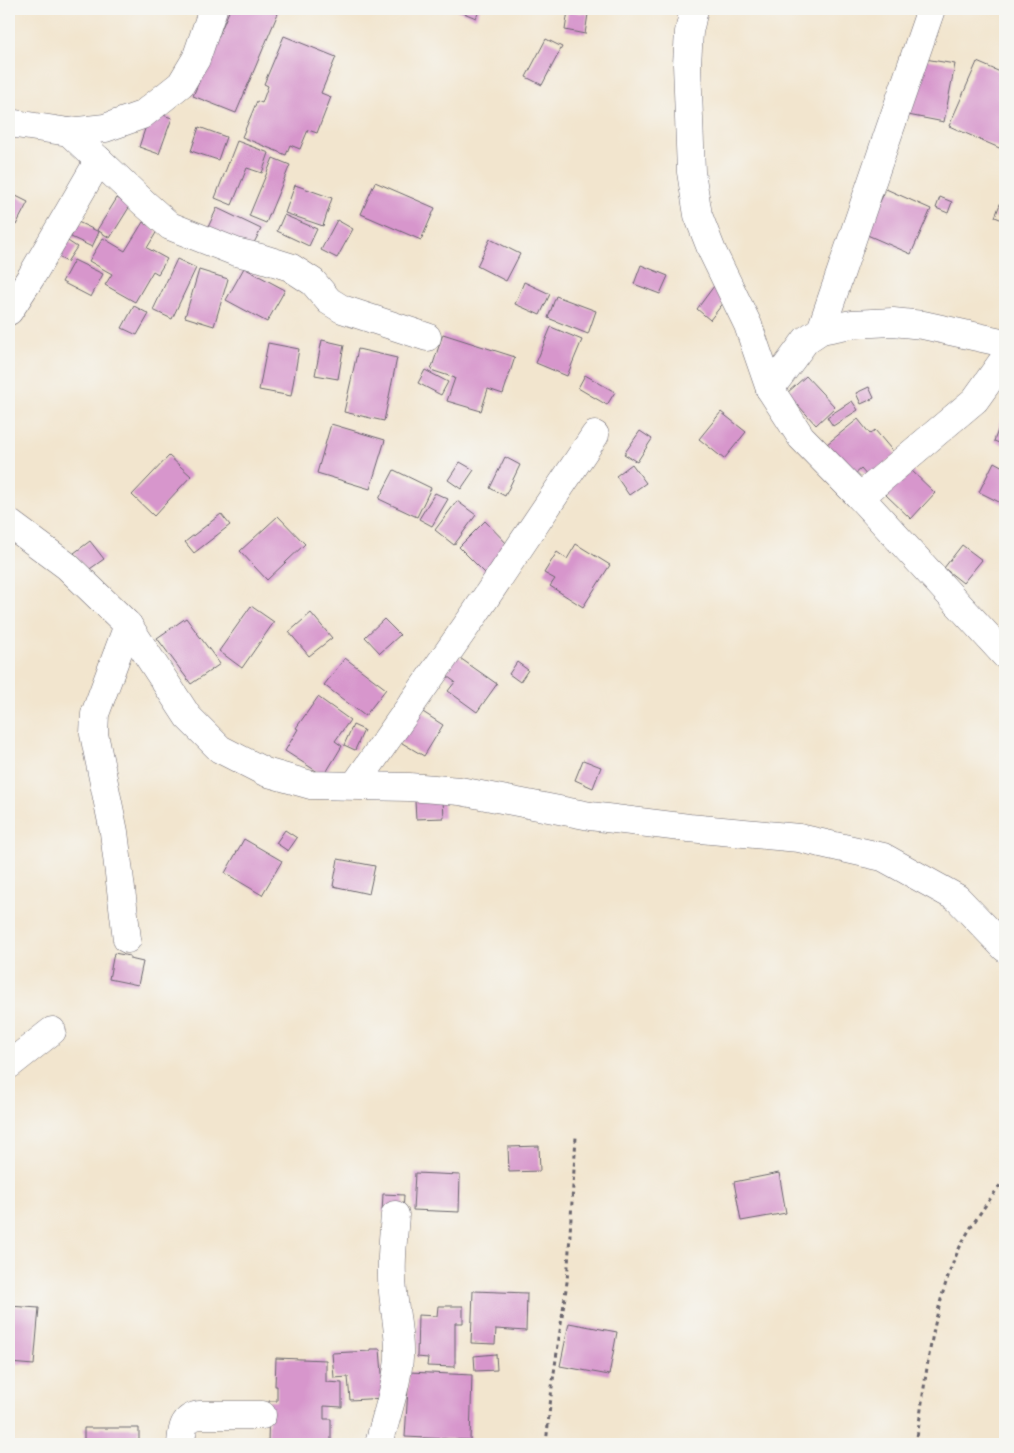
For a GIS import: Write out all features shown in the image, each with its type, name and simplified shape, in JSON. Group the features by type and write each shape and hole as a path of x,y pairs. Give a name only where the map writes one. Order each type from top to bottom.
{"street":[{"path":"9,123 69,132 106,128 142,115 180,84 196,59 213,9"},
{"path":"694,9 689,32 687,64 691,172 698,215 712,251 748,325 770,389 801,437 860,497 1005,655"},
{"path":"821,330 931,9"},
{"path":"69,132 170,226 236,252 290,267 313,282 330,301 342,309 427,337"},
{"path":"9,311 32,278 99,160"},
{"path":"770,389 806,340 821,330 852,324 893,322 922,325 1005,343"},
{"path":"860,497 975,400 1005,358"},
{"path":"355,785 474,615 595,435"},
{"path":"9,523 67,566 128,625 188,717 220,749 265,772 311,785 355,785 460,791 590,816 689,828 799,838 883,857 957,898 1005,948"},
{"path":"128,625 95,714 94,734 114,832 128,940"},
{"path":"9,1065 52,1031"},
{"path":"379,1444 399,1360 399,1335 393,1292 392,1256 395,1215"},
{"path":"182,1444 186,1422 191,1417 200,1415 262,1416"}],"path":[{"path":"546,1444 552,1387 568,1282 576,1137"},
{"path":"916,1444 936,1316 946,1285 958,1251 975,1221 1005,1178"}],"building":[{"path":"230,9 273,9 279,11 236,113 193,96"},
{"path":"454,9 480,9 476,18"},
{"path":"568,11 588,14 585,34 565,30"},
{"path":"1005,32 1005,45 1001,43"},
{"path":"284,36 336,57 321,93 331,97 317,133 308,130 300,149 290,145 286,155 242,137 257,101 262,103 268,86 264,84"},
{"path":"546,39 562,47 542,85 526,77"},
{"path":"919,58 955,64 944,122 908,115"},
{"path":"977,62 1005,74 1004,150 949,126"},
{"path":"151,111 172,118 159,154 139,147"},
{"path":"199,127 226,137 218,160 191,151"},
{"path":"237,141 269,153 262,173 247,168 232,205 215,198"},
{"path":"273,158 290,165 266,223 249,216"},
{"path":"375,182 435,208 421,240 361,214"},
{"path":"295,185 332,198 323,226 285,213"},
{"path":"886,189 931,209 911,254 865,234"},
{"path":"12,194 28,202 16,225 9,222 9,201"},
{"path":"940,197 952,202 948,213 936,208"},
{"path":"117,198 130,206 110,238 97,230"},
{"path":"1002,199 1005,200 1005,221 995,217"},
{"path":"217,208 261,229 251,249 203,238"},
{"path":"284,215 317,229 309,246 277,231"},
{"path":"337,220 353,229 337,258 321,250"},
{"path":"78,222 99,232 92,247 71,237"},
{"path":"143,222 157,231 147,248 167,259 158,274 153,271 135,302 105,285 112,274 89,261 103,238 125,251"},
{"path":"60,236 77,247 67,262 50,252"},
{"path":"490,239 520,254 506,281 477,266"},
{"path":"177,259 196,268 172,319 153,310"},
{"path":"74,260 103,274 91,297 62,282"},
{"path":"641,265 668,276 660,294 634,284"},
{"path":"244,268 285,290 267,322 226,300"},
{"path":"199,270 228,279 214,326 185,317"},
{"path":"524,282 550,294 540,315 515,304"},
{"path":"714,286 728,297 710,320 697,309"},
{"path":"556,296 596,311 588,334 548,318"},
{"path":"134,306 149,314 137,335 122,328"},
{"path":"551,327 582,340 567,376 536,363"},
{"path":"443,334 515,357 503,394 488,389 481,411 447,401 455,378 431,370"},
{"path":"322,340 344,345 338,379 315,375"},
{"path":"268,343 299,349 291,396 259,390"},
{"path":"358,349 397,358 384,421 344,412"},
{"path":"425,370 448,382 441,395 418,383"},
{"path":"585,375 615,392 607,405 578,388"},
{"path":"806,376 835,407 816,425 787,393"},
{"path":"869,387 874,398 861,404 856,393"},
{"path":"852,401 858,410 833,426 827,417"},
{"path":"1005,411 1005,445 994,441"},
{"path":"721,412 746,432 724,459 699,439"},
{"path":"858,419 870,434 875,430 896,455 868,477 861,469 853,476 827,444"},
{"path":"331,424 385,440 370,489 317,473"},
{"path":"640,431 652,439 637,462 624,454"},
{"path":"169,456 191,476 154,516 132,495"},
{"path":"505,457 520,465 505,496 490,488"},
{"path":"460,462 474,470 461,489 448,480"},
{"path":"994,462 1005,468 1005,499 1003,504 979,492"},
{"path":"632,464 646,483 629,495 616,476"},
{"path":"910,469 935,493 911,519 885,494"},
{"path":"394,470 431,488 417,517 379,499"},
{"path":"435,493 448,499 432,526 419,519"},
{"path":"457,501 476,515 454,545 435,530"},
{"path":"221,514 230,525 194,553 185,542"},
{"path":"278,516 305,544 267,580 240,551"},
{"path":"485,521 511,548 485,573 459,547"},
{"path":"90,541 104,559 87,571 74,553"},
{"path":"576,544 610,565 583,607 550,586 555,579 544,573 557,552 567,559"},
{"path":"962,545 982,560 963,583 944,568"},
{"path":"251,606 274,622 242,668 219,651"},
{"path":"311,613 332,638 309,656 289,632"},
{"path":"186,618 220,664 191,684 157,638"},
{"path":"384,619 400,635 380,653 365,637"},
{"path":"457,656 497,684 477,712 448,691 455,682 444,674"},
{"path":"345,658 386,689 365,716 324,685"},
{"path":"517,662 528,670 520,682 509,674"},
{"path":"318,697 350,720 335,741 342,746 324,776 285,751 298,729 296,728"},
{"path":"412,705 443,725 424,756 392,737"},
{"path":"353,725 364,730 355,750 344,745"},
{"path":"583,760 601,767 593,788 575,780"},
{"path":"443,800 444,818 416,819 415,801"},
{"path":"285,830 297,838 288,851 276,843"},
{"path":"244,839 282,861 262,895 225,873"},
{"path":"338,859 375,866 369,894 333,886"},
{"path":"114,953 130,956 130,959 143,962 138,985 109,979"},
{"path":"539,1146 540,1171 509,1172 508,1147"},
{"path":"415,1173 460,1175 459,1212 413,1210"},
{"path":"779,1173 786,1213 741,1221 734,1182"},
{"path":"383,1194 404,1195 403,1214 382,1212"},
{"path":"473,1291 527,1293 526,1331 496,1329 495,1344 471,1343"},
{"path":"9,1306 39,1308 34,1365 9,1363"},
{"path":"438,1306 463,1306 463,1323 455,1323 455,1367 427,1366 428,1358 417,1357 418,1315 437,1316"},
{"path":"569,1323 617,1332 609,1375 560,1366"},
{"path":"370,1349 380,1349 384,1398 350,1400 348,1377 334,1378 332,1353 370,1351"},
{"path":"496,1354 497,1370 475,1371 474,1356"},
{"path":"276,1358 326,1360 326,1382 342,1383 342,1407 324,1406 324,1419 331,1419 331,1444 268,1444 269,1401 277,1401 277,1386 275,1386"},
{"path":"409,1372 472,1375 470,1440 405,1437"},
{"path":"84,1428 139,1428 139,1441 149,1441 149,1444 84,1444"}]}
